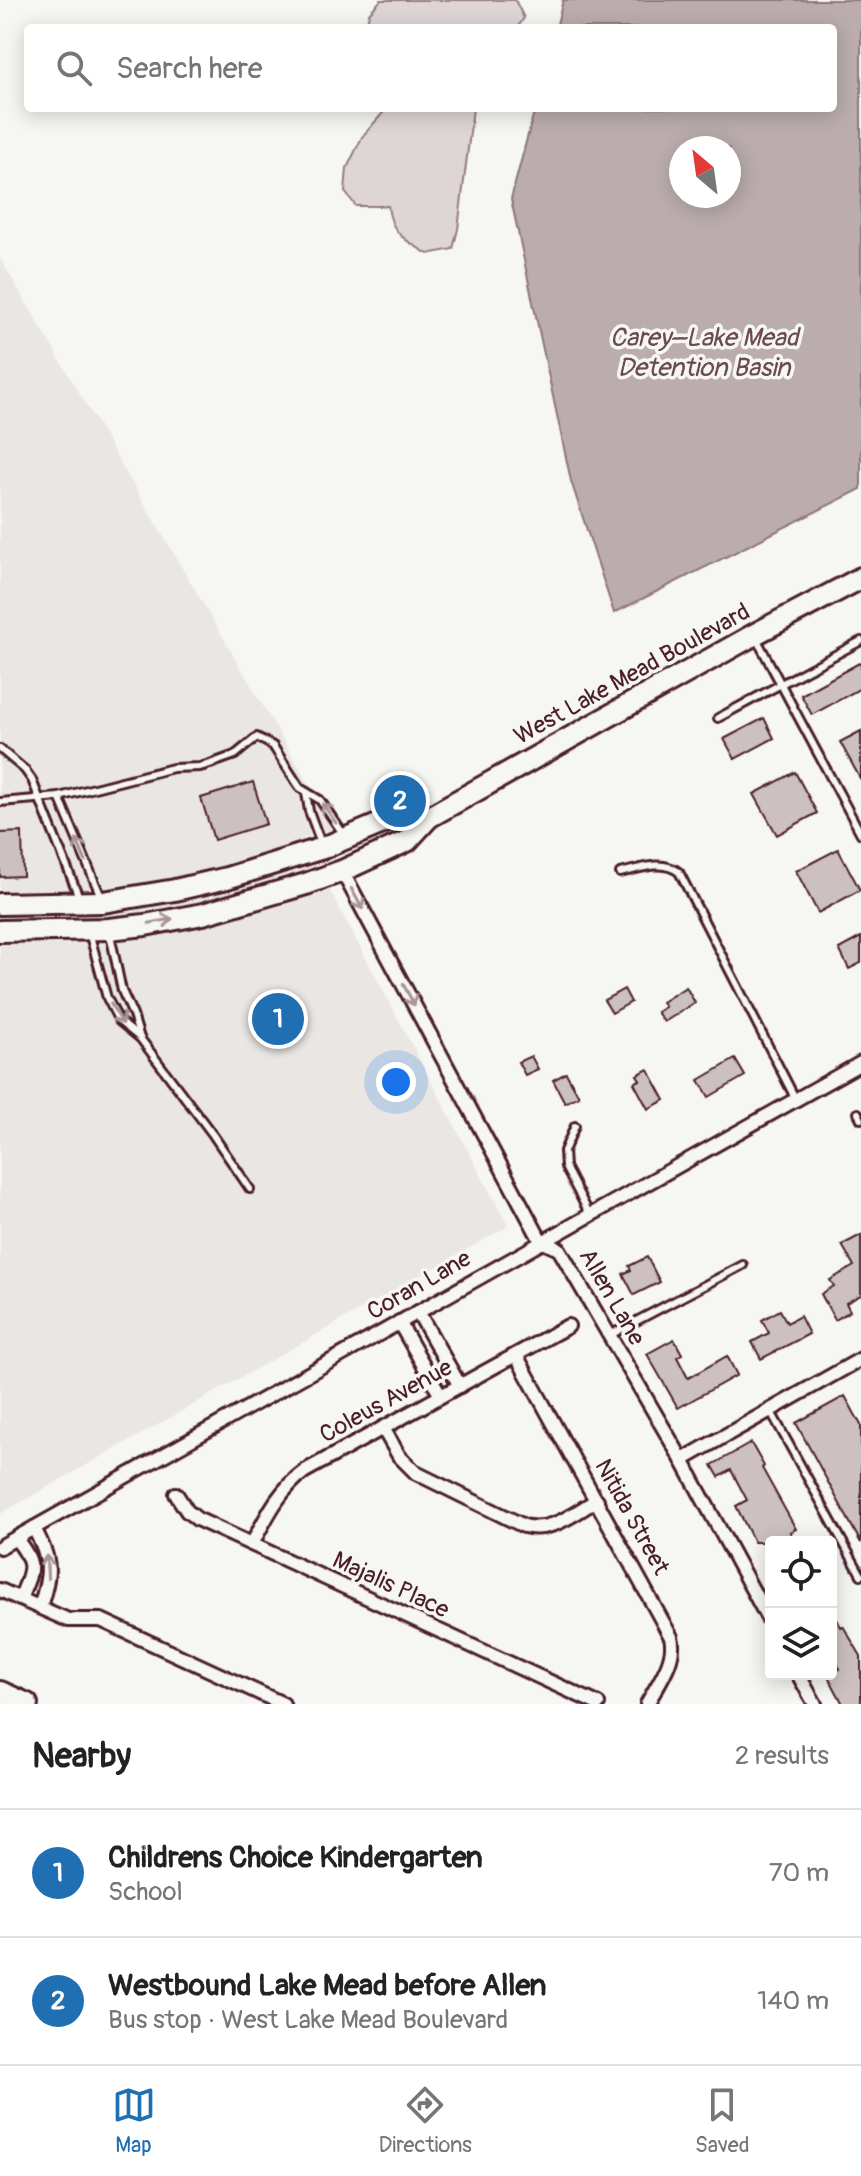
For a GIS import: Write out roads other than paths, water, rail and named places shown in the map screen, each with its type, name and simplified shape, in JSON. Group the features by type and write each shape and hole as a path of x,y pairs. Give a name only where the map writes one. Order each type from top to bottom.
{"main road":[{"name":"West Lake Mead Boulevard","path":"0,931 145,925 203,914 342,871 407,841 429,817 861,578"},
{"name":"West Lake Mead Boulevard","path":"0,904 81,904 175,890 227,878 323,848 399,816 429,817"},
{"path":"99,929 103,902"},
{"path":"81,904 99,929"},
{"path":"0,1692 27,1704"}],"street":[{"name":"Allen Lane","path":"342,871 541,1241 559,1249 682,1460 765,1613"},
{"name":"Coran Lane","path":"0,1547 861,1063"},
{"path":"418,1312 460,1386"},
{"path":"399,1322 441,1396"},
{"name":"Coleus Avenue","path":"252,1544 277,1497 295,1478 568,1326"},
{"name":"Nitida Street","path":"516,1355 668,1629 673,1643 670,1658 647,1704"},
{"path":"682,1460 860,1361"},
{"path":"383,1428 399,1456 416,1473 524,1526 540,1529 552,1526 597,1500"},
{"name":"Majalis Place","path":"176,1494 187,1511 197,1519 598,1704"},
{"path":"34,1528 49,1564 49,1578 40,1607"},
{"path":"16,1539 28,1553 31,1564 20,1599"},
{"path":"0,1590 68,1620 101,1620 283,1704"},
{"path":"801,1680 815,1704"}],"lane":[{"path":"754,635 861,834"},
{"path":"718,718 861,641"},
{"path":"0,802 59,797 173,768 200,767 235,755 257,737 273,746 300,788 320,800 346,839"},
{"path":"0,749 25,770 40,798 81,904"},
{"path":"306,793 309,811 323,848"},
{"path":"59,797 103,902"},
{"path":"620,873 658,864 670,866 679,872 796,1099"},
{"path":"99,929 107,998 119,1021 140,1038 250,1189"},
{"path":"99,929 140,1038"},
{"path":"575,1126 564,1151 565,1167 590,1215"},
{"path":"608,1336 743,1265"},
{"path":"770,1410 861,1575"}],"water":[{"name":"Carey–Lake Mead Detention Basin","path":"563,0 861,0 861,489 614,613 571,481 511,199 534,112 837,112 837,24 557,24"}],"place":[{"name":"Westbound Lake Mead before Allen","path":"400,801"},
{"name":"Childrens Choice Kindergarten","path":"278,1019"}]}
